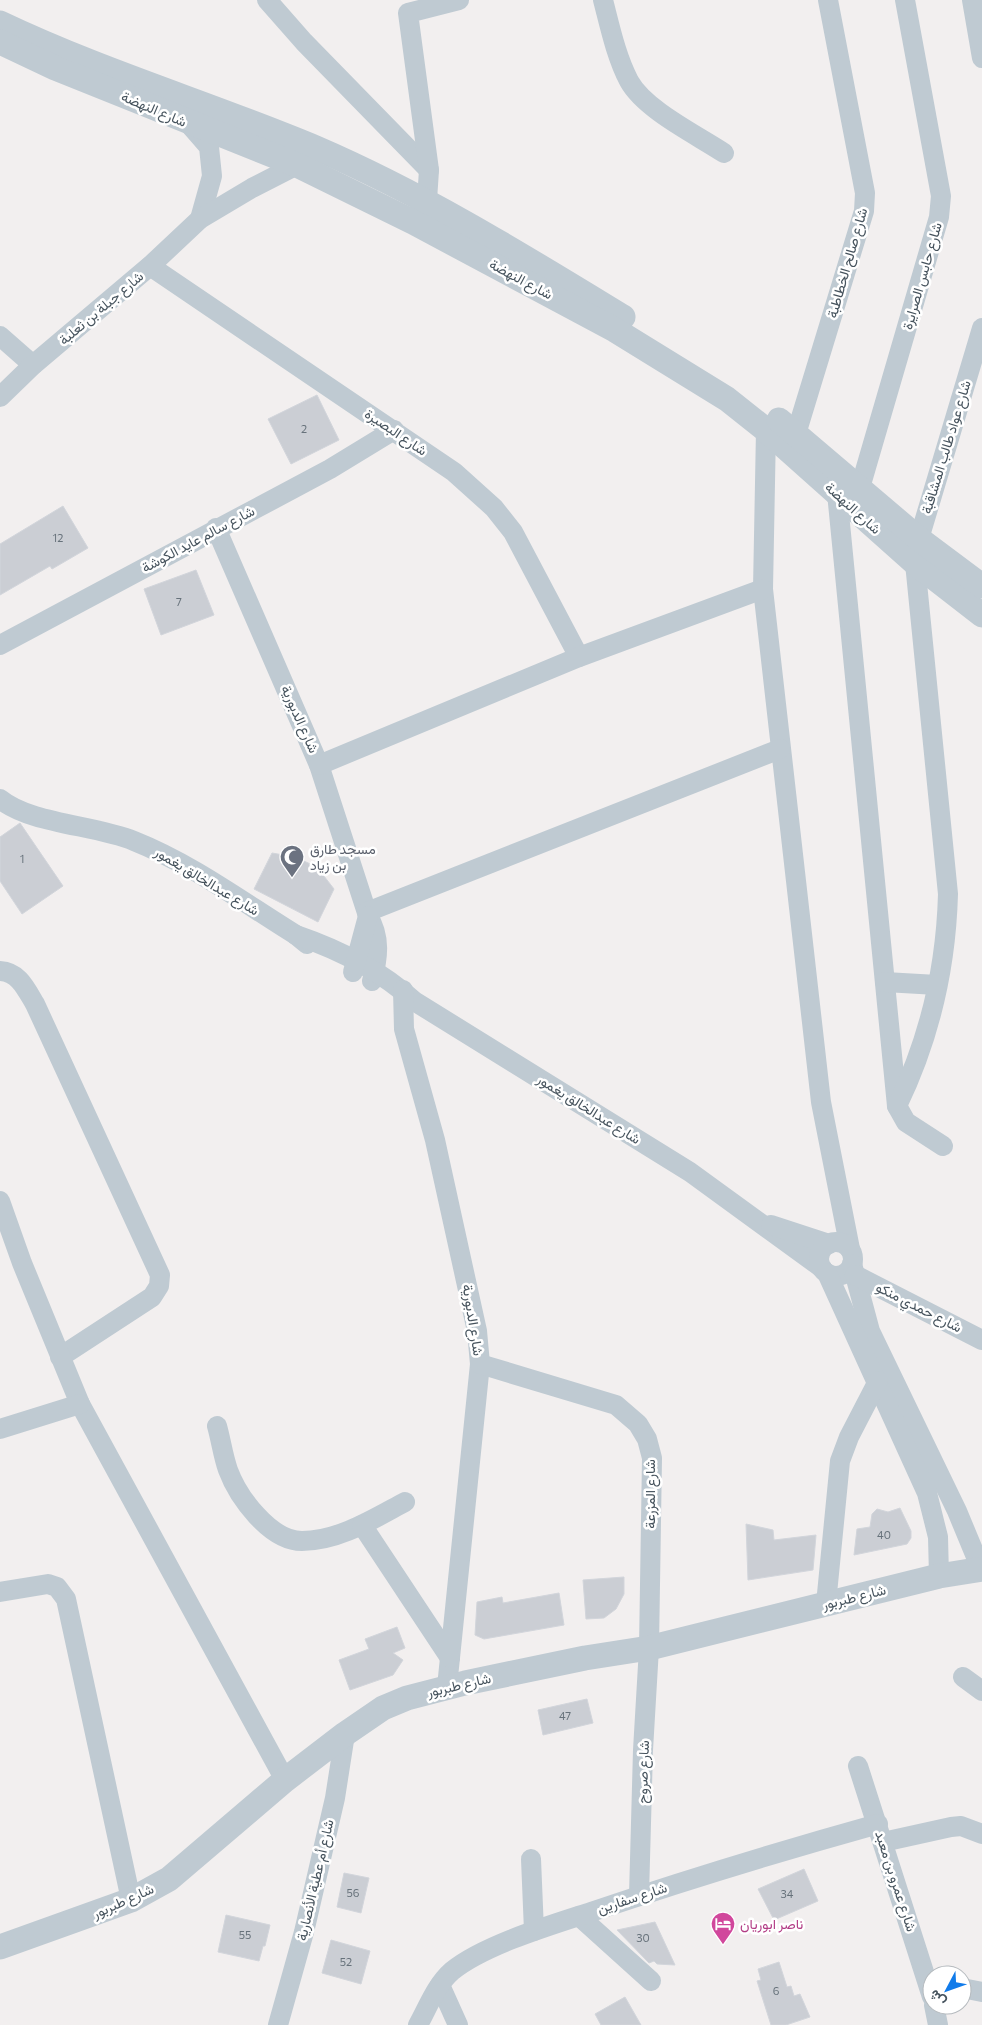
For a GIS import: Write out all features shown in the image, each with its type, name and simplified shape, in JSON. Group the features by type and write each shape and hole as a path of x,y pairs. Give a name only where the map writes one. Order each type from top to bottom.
{"street":[{"path":"267,0 304,42 429,170"},
{"path":"413,222 427,200 429,170 406,7 459,0"},
{"path":"603,0 617,52 630,82 650,104 724,153"},
{"name":"شارع صالح الخطاطبة","path":"796,434 864,211 865,193 828,0"},
{"name":"شارع حابس الصرايرة","path":"848,491 939,217 941,196 906,0"},
{"path":"972,0 982,58"},
{"name":"شارع النهضة","path":"0,23 96,66 316,148 427,200 711,370 762,406 796,434 915,564 982,615"},
{"name":"شارع النهضة","path":"0,42 55,68 189,124 297,165 413,222 615,330 727,399 848,491 919,538 982,586"},
{"path":"189,124 208,147 212,176 200,219"},
{"name":"شارع جبلة بن ثعلبة","path":"0,397 33,365 150,266 200,219 252,188 297,165"},
{"name":"شارع البصيرة","path":"150,266 454,472 494,508 513,532 579,657"},
{"name":"شارع عواد طالب المشاقبة","path":"919,538 982,328"},
{"path":"0,336 33,365"},
{"name":"شارع سالم عايد الكوشة","path":"0,645 216,528 330,469 394,430"},
{"path":"766,430 763,589 821,1102 837,1191 843,1255 842,1275 835,1276 825,1271"},
{"path":"848,491 885,982 898,1106 906,1122 943,1146"},
{"name":"شارع الدبورية","path":"216,528 319,765 368,914 374,925 378,945 373,976"},
{"path":"898,1106 922,1047 937,985 944,955 948,894 915,564"},
{"path":"319,765 579,657 763,589"},
{"path":"354,967 368,914 780,749"},
{"name":"شارع عبدالخالق يغمور","path":"1,803 57,821 133,840 164,854 296,935 324,958 354,967 373,976 690,1172 825,1271"},
{"path":"0,971 10,973 18,978 35,1004 160,1276 160,1286 152,1296 60,1357"},
{"path":"885,982 937,985"},
{"name":"شارع الدبورية","path":"406,996 404,1029 435,1140 477,1331 480,1364 447,1687"},
{"path":"0,1201 22,1263 80,1404 285,1780"},
{"name":"شارع عبدالخالق يغمور","path":"760,1222 843,1255"},
{"path":"843,1255 821,1252 820,1263 878,1381 933,1509 938,1537 939,1576"},
{"path":"843,1255 870,1331 957,1511 981,1569"},
{"name":"شارع حمدي منكو","path":"843,1255 982,1340"},
{"name":"شارع المزرعة","path":"480,1364 616,1405 638,1424 647,1439 652,1458 650,1648"},
{"path":"826,1604 836,1486 840,1461 849,1437 878,1381"},
{"path":"0,1429 80,1404"},
{"path":"217,1426 228,1470 237,1489 260,1520 282,1536 301,1541 324,1538 362,1525 406,1502"},
{"path":"362,1525 450,1658"},
{"name":"شارع طبربور","path":"0,1947 131,1900 169,1879 285,1780 383,1708 406,1698 447,1687 585,1658 650,1648 939,1576 981,1569"},
{"path":"0,1592 48,1584 62,1592 66,1600 131,1900"},
{"name":"شارع صروح","path":"639,1896 643,1750 650,1648"},
{"path":"963,1677 982,1691"},
{"name":"شارع أم عطية الأنصارية","path":"278,2025 304,1932 335,1798 346,1734"},
{"name":"شارع عمرو بن معبد","path":"858,1766 923,1965"},
{"name":"شارع سفارين","path":"418,2025 440,1985 451,1972 468,1960 534,1931 753,1859 880,1833 961,1826 982,1834"},
{"path":"531,1859 534,1931"},
{"path":"579,1916 651,1981"},
{"path":"440,1985 458,2025"}],"building":[{"path":"317,395 339,440 291,464 268,419"},
{"path":"63,506 88,548 52,569 50,566 0,595 0,544"},
{"path":"196,570 214,615 161,635 144,589"},
{"path":"20,823 63,886 22,914 0,881 0,837"},
{"name":"مسجد طارق بن زياد","path":"272,853 295,857 317,867 334,889 318,922 254,889"},
{"path":"900,1508 911,1531 911,1538 907,1544 854,1555 857,1529 870,1527 872,1514 877,1509 888,1512"},
{"path":"746,1524 773,1530 774,1540 816,1535 813,1570 748,1580"},
{"path":"624,1577 624,1594 616,1609 604,1618 586,1619 583,1580"},
{"path":"559,1593 564,1625 484,1639 475,1635 477,1602 502,1597 503,1603"},
{"path":"397,1627 405,1648 393,1653 403,1660 393,1675 350,1690 339,1660 369,1649 365,1639"},
{"path":"587,1699 593,1723 543,1735 538,1710"},
{"path":"804,1869 818,1901 774,1920 758,1889"},
{"path":"344,1873 369,1878 361,1913 337,1907"},
{"path":"226,1915 270,1925 259,1961 218,1952"},
{"path":"655,1922 675,1965 657,1964 654,1961 649,1963 617,1930"},
{"path":"331,1940 370,1951 361,1984 322,1973"},
{"path":"779,1962 787,1987 791,1986 794,1996 800,1994 810,2017 786,2025 771,2025 757,1981 761,1980 758,1969"},
{"path":"625,1997 641,2025 601,2025 595,2014"}],"place":[{"name":"مسجد طارق بن زياد","path":"292,878"},
{"name":"ناصر ابوريان","path":"723,1945"}]}
